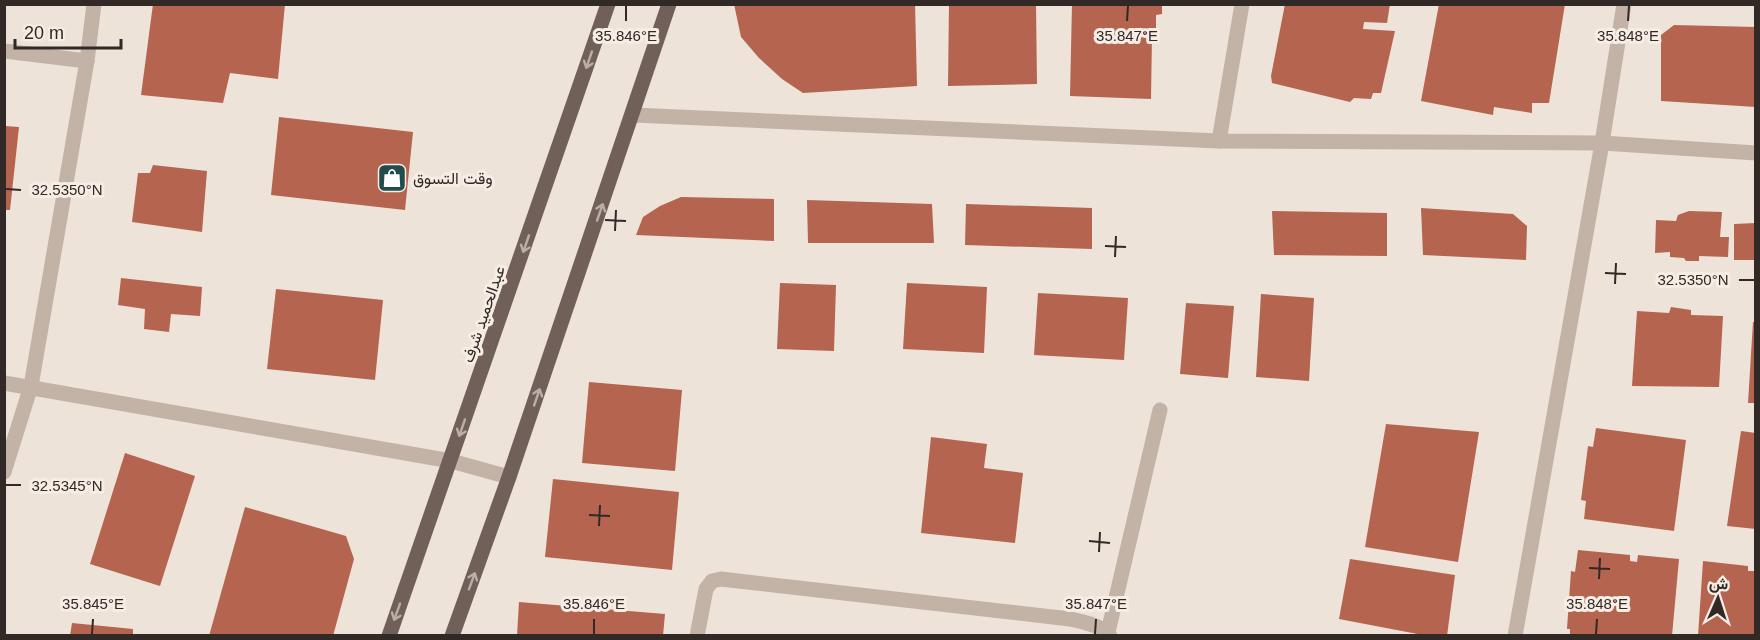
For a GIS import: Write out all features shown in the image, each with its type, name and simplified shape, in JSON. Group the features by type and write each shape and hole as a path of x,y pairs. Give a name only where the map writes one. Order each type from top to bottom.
{"main road":[{"name":"عبدالحميد شرف","path":"389,636 609,4"},
{"path":"452,636 510,477 669,4"}],"street":[{"path":"4,472 31,386 87,61 94,4"},
{"path":"1219,141 1242,4"},
{"path":"1515,636 1602,143 1624,4"},
{"path":"4,51 87,61"},
{"path":"633,115 1219,141 1602,143 1755,153"},
{"path":"4,383 451,461 510,477"},
{"path":"697,636 706,589 712,581 721,579 1070,619 1109,634 1160,410"}],"building":[{"path":"153,4 285,4 278,79 230,73 223,103 141,95"},
{"path":"734,4 915,4 917,86 803,93 782,79 741,37"},
{"path":"949,4 1036,4 1037,84 948,86"},
{"path":"1072,4 1162,4 1162,14 1156,15 1156,35 1152,35 1151,99 1070,96"},
{"path":"1285,4 1390,4 1387,23 1364,22 1363,29 1395,31 1381,93 1373,93 1371,99 1354,98 1350,102 1272,83 1271,76"},
{"path":"1439,4 1565,4 1549,103 1532,103 1532,113 1494,107 1493,115 1421,101"},
{"path":"1674,25 1756,27 1756,107 1661,101 1661,35"},
{"path":"279,117 413,132 405,210 271,195"},
{"path":"5,126 19,127 10,210 5,210"},
{"path":"153,165 207,171 202,232 132,222 138,173 150,173"},
{"path":"681,197 774,199 774,241 636,235 643,217 660,206"},
{"path":"807,200 932,204 934,243 808,243"},
{"path":"966,204 1092,208 1092,249 965,245"},
{"path":"1421,208 1513,214 1527,226 1526,260 1423,255"},
{"path":"1272,211 1387,213 1387,256 1274,255"},
{"path":"1689,211 1722,212 1720,237 1729,237 1728,257 1699,256 1699,261 1686,261 1684,258 1670,257 1670,252 1655,253 1656,220 1676,221 1678,215"},
{"path":"1756,223 1756,260 1734,260 1734,224"},
{"path":"121,278 202,287 200,316 171,314 169,332 144,329 145,309 118,305"},
{"path":"780,283 836,285 834,351 777,349"},
{"path":"907,283 987,287 984,353 903,349"},
{"path":"276,289 383,300 375,380 267,369"},
{"path":"1038,293 1128,298 1124,360 1034,355"},
{"path":"1261,294 1314,298 1309,381 1256,377"},
{"path":"1186,303 1234,306 1228,378 1180,374"},
{"path":"1671,307 1691,310 1691,315 1723,316 1719,387 1632,386 1637,311 1669,313"},
{"path":"1753,322 1756,322 1756,403 1748,403"},
{"path":"589,382 682,390 675,471 582,463"},
{"path":"1386,424 1479,432 1458,562 1365,547"},
{"path":"1596,428 1686,440 1674,531 1584,519 1586,501 1581,500 1588,446 1593,447"},
{"path":"1741,431 1756,433 1756,529 1727,526"},
{"path":"931,437 987,444 984,468 1023,473 1015,543 921,533"},
{"path":"125,453 195,476 160,586 90,564"},
{"path":"553,479 679,492 672,570 545,557"},
{"path":"245,507 346,536 354,559 333,636 209,636"},
{"path":"1578,550 1630,555 1630,561 1637,562 1638,555 1679,559 1672,636 1570,636 1570,629 1567,629 1571,571 1575,572"},
{"path":"1350,559 1455,575 1447,636 1428,636 1339,619"},
{"path":"1703,561 1748,566 1748,571 1756,571 1756,636 1698,636"},
{"path":"519,602 665,614 663,636 517,636"},
{"path":"72,623 133,629 133,636 70,636"}],"place":[{"name":"وقت التسوق","path":"392,178"}]}
